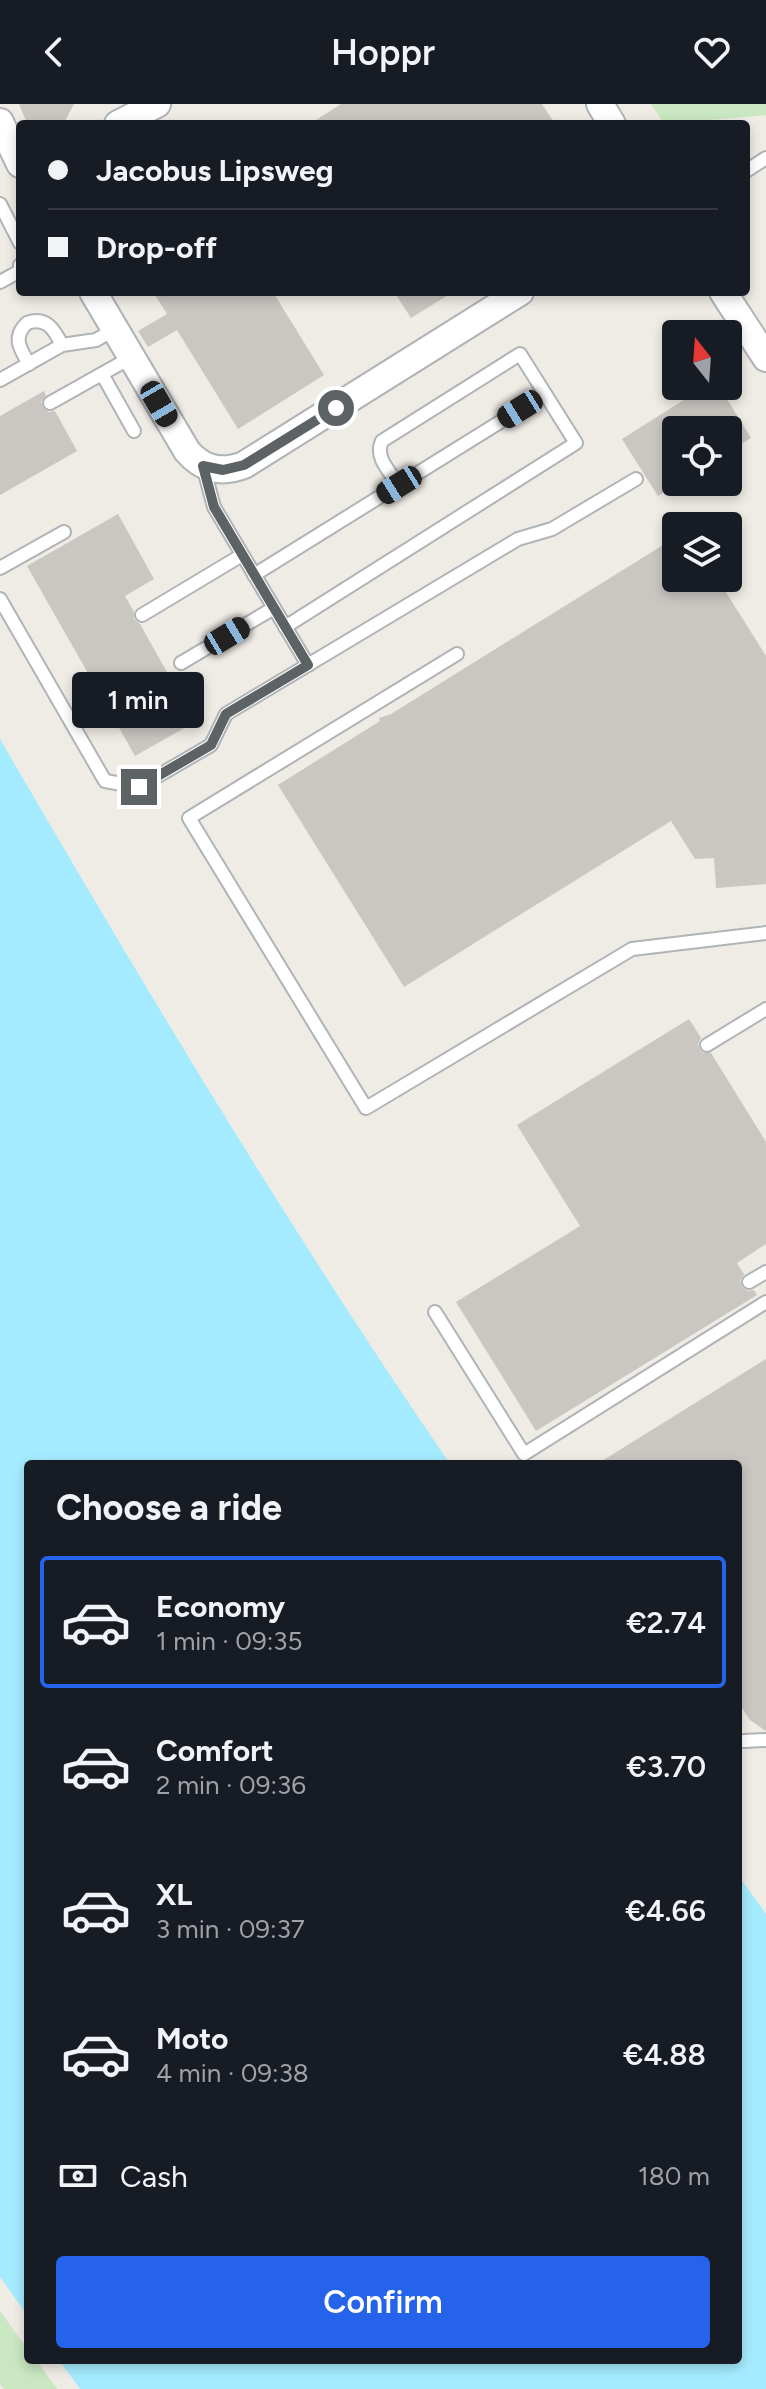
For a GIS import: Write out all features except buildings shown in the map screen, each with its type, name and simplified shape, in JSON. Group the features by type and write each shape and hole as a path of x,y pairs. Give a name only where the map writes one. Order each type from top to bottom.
{"street":[{"path":"126,120 157,104"},
{"path":"0,122 16,156"},
{"path":"95,296 187,451 203,466 223,470 244,465 514,296"},
{"path":"726,296 766,358"}],"lane":[{"path":"1,208 16,236"},
{"path":"29,364 18,341 18,334 27,323 41,320 48,323 62,345"},
{"path":"0,380 62,345 96,340 115,329"},
{"path":"285,627 576,443 520,354 382,441 379,455 399,485"},
{"path":"50,403 132,357"},
{"path":"102,374 134,431"},
{"path":"254,575 545,394"},
{"path":"203,466 214,507 308,665"},
{"path":"0,599 105,781 139,787 211,745 226,714 518,539 552,529 636,479"},
{"path":"0,568 64,532"},
{"path":"142,615 242,555"},
{"path":"181,663 274,608"},
{"path":"457,654 189,818 366,1108 632,949 766,933"},
{"path":"707,1045 766,1009"},
{"path":"749,1282 766,1272"},
{"path":"435,1312 524,1454 766,1302"},
{"path":"744,1741 766,1740"}],"green space":[{"path":"651,104 766,104 766,115 661,120"},
{"path":"0,2311 24,2344 24,2364 39,2364 57,2389 4,2389 0,2384"}],"water":[{"path":"0,739 218,1106 447,1460 24,1460 24,2310 0,2277"},
{"path":"742,1881 766,1914 766,2389 80,2389 62,2364 742,2364"}],"route":[{"path":"139,787 211,745 226,714 308,665 214,507 203,466 223,470 244,465 336,408"}]}
